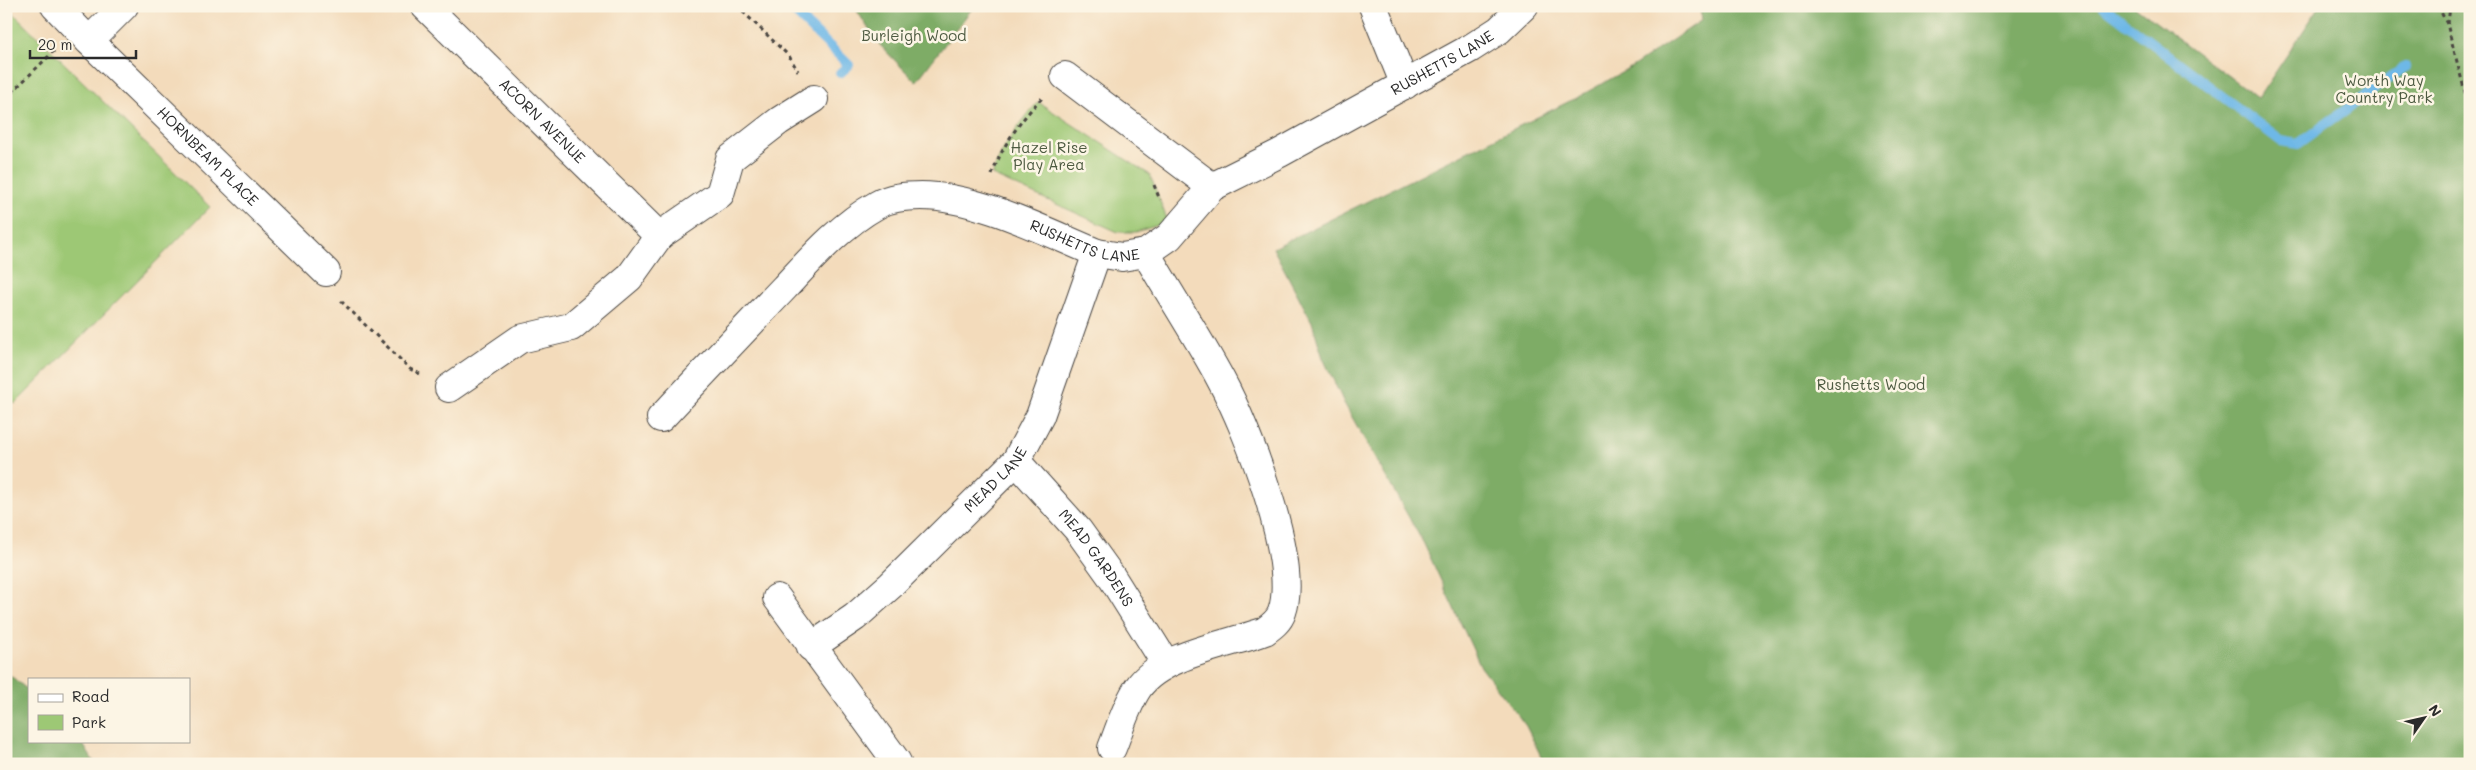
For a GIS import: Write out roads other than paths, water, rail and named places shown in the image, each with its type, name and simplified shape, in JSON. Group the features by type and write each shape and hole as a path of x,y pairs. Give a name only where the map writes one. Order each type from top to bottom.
{"street":[{"name":"HORNBEAM PLACE","path":"55,6 326,272"},
{"path":"83,35 124,6"},
{"name":"ACORN AVENUE","path":"425,6 660,236"},
{"path":"1373,6 1406,85"},
{"name":"RUSHETTS LANE","path":"661,418 830,241 867,211 892,198 922,196 953,200 1005,215 1097,253 1122,257 1146,253 1169,237 1212,187 1406,85 1492,34 1513,19 1524,6"},
{"path":"1065,76 1212,187"},
{"path":"449,388 520,339 571,327 629,278 660,236 720,194 730,159 779,121 814,99"},
{"name":"MEAD LANE","path":"811,647 855,617 891,585 1016,461 1040,416 1097,253"},
{"path":"1112,748 1139,687 1148,677 1166,664 1251,636 1273,626 1282,612 1286,580 1280,537 1235,409 1211,362 1146,253"},
{"name":"MEAD GARDENS","path":"1016,461 1078,530 1111,576 1166,664"},
{"path":"777,598 897,762"}],"waterway":[{"path":"788,6 849,65 840,73"},
{"path":"2103,6 2281,141 2298,144 2405,67"}],"park label":[{"name":"Burleigh Wood","path":"914,36"},
{"name":"Worth Way Country Park","path":"2384,90"},
{"name":"Hazel Rise Play Area","path":"1049,156"},
{"name":"Rushetts Wood","path":"1871,385"}]}
